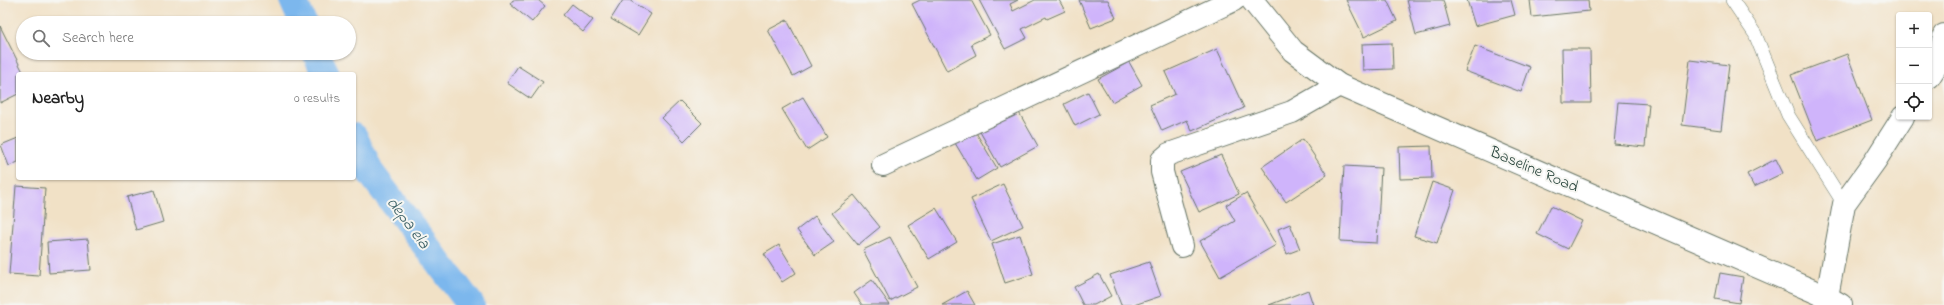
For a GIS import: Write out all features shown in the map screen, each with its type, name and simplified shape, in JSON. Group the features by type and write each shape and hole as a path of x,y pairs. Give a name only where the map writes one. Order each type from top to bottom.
{"street":[{"path":"883,165 1234,0"},
{"name":"Baseline Road","path":"1252,0 1293,51 1339,85 1834,301"},
{"path":"1932,73 1938,64 1944,35"},
{"path":"1182,246 1162,172 1162,160 1169,154 1292,112 1339,85"},
{"path":"1834,301 1844,204 1875,161 1901,120"}],"lane":[{"path":"1732,0 1754,34 1788,114 1844,204"}],"building":[{"path":"513,0 538,0 545,6 532,22 510,4"},
{"path":"623,0 629,0 651,14 638,35 611,19"},
{"path":"920,0 971,0 990,35 971,44 976,55 947,71 912,4"},
{"path":"979,0 1018,0 1010,4 1013,11 1035,0 1059,0 1065,11 1047,19 1046,17 1022,29 1027,38 1005,49"},
{"path":"1079,0 1108,0 1116,18 1091,28"},
{"path":"1346,0 1387,0 1397,21 1364,37"},
{"path":"1407,0 1443,0 1450,26 1416,35"},
{"path":"1467,0 1511,0 1515,15 1475,26"},
{"path":"1530,0 1588,0 1589,11 1532,17"},
{"path":"572,4 593,20 583,32 563,15"},
{"path":"787,20 811,66 793,76 768,30"},
{"path":"0,26 23,72 16,72 16,95 0,103"},
{"path":"1392,43 1393,69 1363,70 1362,44"},
{"path":"1475,46 1530,67 1521,92 1465,71"},
{"path":"1217,49 1244,108 1192,131 1187,120 1162,131 1150,105 1175,94 1165,72"},
{"path":"1562,49 1590,49 1591,103 1563,103"},
{"path":"1847,54 1872,120 1817,141 1791,75"},
{"path":"1690,60 1729,65 1721,130 1682,125"},
{"path":"1129,62 1142,85 1112,102 1098,79"},
{"path":"518,66 543,82 531,99 507,83"},
{"path":"1088,92 1099,114 1075,126 1064,104"},
{"path":"803,97 827,137 807,150 782,109"},
{"path":"680,101 702,123 684,141 662,118"},
{"path":"1618,102 1649,104 1645,147 1614,144"},
{"path":"1017,109 1038,146 1000,167 979,130"},
{"path":"975,131 997,168 977,180 955,143"},
{"path":"16,139 16,163 9,166 1,145"},
{"path":"1303,139 1327,175 1286,202 1262,167"},
{"path":"1431,146 1432,178 1400,179 1399,147"},
{"path":"1221,155 1239,194 1199,212 1180,172"},
{"path":"1776,159 1783,173 1754,187 1747,174"},
{"path":"1344,166 1381,168 1377,243 1340,241"},
{"path":"1432,182 1455,190 1437,243 1414,236"},
{"path":"1003,184 1023,226 991,241 971,199"},
{"path":"16,186 45,188 39,276 9,274"},
{"path":"154,190 163,222 136,230 127,197"},
{"path":"1246,193 1276,245 1220,277 1200,241 1235,221 1226,205"},
{"path":"854,195 880,227 858,245 832,213"},
{"path":"1551,206 1582,221 1568,249 1537,234"},
{"path":"936,208 957,242 929,259 908,225"},
{"path":"815,216 834,242 815,255 797,230"},
{"path":"1290,224 1300,249 1287,254 1278,229"},
{"path":"1020,235 1033,274 1005,283 992,244"},
{"path":"890,237 917,287 890,301 863,250"},
{"path":"88,239 91,270 49,273 47,242"},
{"path":"779,245 796,273 782,282 764,254"},
{"path":"1149,262 1161,296 1134,305 1121,305 1110,275"},
{"path":"1720,273 1743,277 1739,303 1715,299"},
{"path":"1099,274 1111,296 1094,305 1083,305 1074,287"},
{"path":"872,280 890,305 862,305 854,293"},
{"path":"1308,290 1313,305 1269,305"},
{"path":"967,291 975,305 942,305"}],"waterway":[{"name":"depa ela","path":"293,0 300,16"},
{"name":"depa ela","path":"319,60 325,72"},
{"name":"depa ela","path":"356,141 370,172 471,305"}]}
